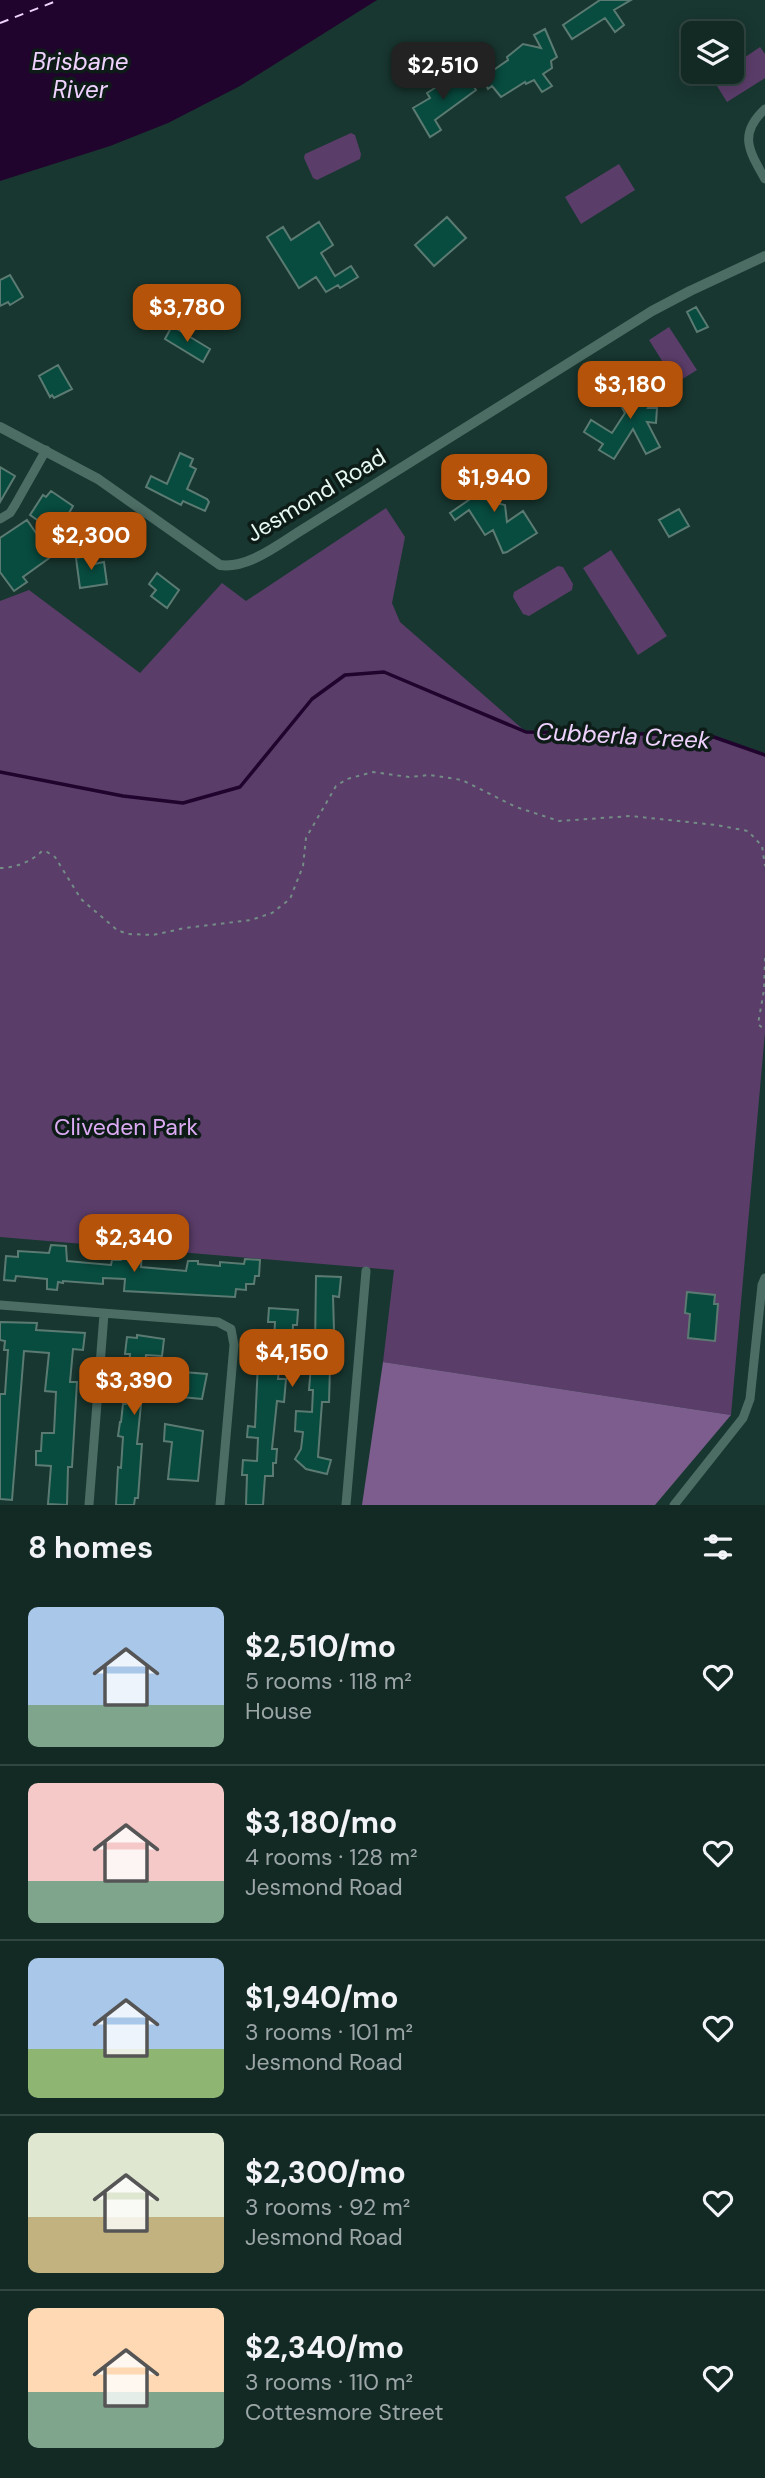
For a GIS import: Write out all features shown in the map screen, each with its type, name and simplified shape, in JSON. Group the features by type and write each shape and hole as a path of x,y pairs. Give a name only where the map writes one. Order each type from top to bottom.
{"street":[{"path":"765,109 750,126 748,134 753,158 765,179"},
{"name":"Jesmond Road","path":"0,427 98,479 220,565 234,567 302,530 652,311 765,256"},
{"path":"0,519 10,513 46,450"},
{"path":"346,1505 366,1271"},
{"path":"674,1505 743,1418 750,1398 762,1285 765,1278"},
{"path":"0,1305 218,1322 231,1329 234,1345 220,1505"},
{"path":"89,1505 104,1314"}],"path":[{"path":"0,868 16,866 30,861 42,851 47,852 55,857 81,899 117,930 128,934 153,935 251,920 272,913 290,899 303,866 306,838 336,786 347,779 373,772 409,777 430,775 462,780 516,807 559,821 631,816 748,831 762,846 765,866"},
{"path":"765,958 764,990 758,1024 765,1030"}],"green space":[{"path":"760,47 765,54 765,78 727,102 716,84 744,84 744,58"},
{"path":"351,133 355,135 360,159 317,180 313,178 304,158 305,154"},
{"path":"619,164 635,190 581,224 565,197"},
{"path":"669,327 697,370 676,383 649,340"},
{"name":"Cliveden Park","path":"386,508 405,537 392,603 400,622 526,732 708,735 765,755 765,1032 731,1415 383,1362 394,1270 0,1237 0,601 29,590 140,673 222,583 246,601"},
{"path":"611,550 667,636 638,655 583,568"},
{"path":"558,566 563,567 573,584 572,590 529,616 523,614 513,597 514,592"}],"shaded area":[{"path":"383,1362 731,1415 655,1505 362,1505"}],"water":[{"name":"Brisbane River","path":"0,0 377,0 240,86 168,123 110,146 0,181"}],"building":[{"path":"600,0 631,0 614,10 624,25 615,32 605,18 572,39 563,25"},
{"path":"545,29 557,57 551,61 552,68 543,74 552,86 542,92 534,80 526,84 525,82 501,97 492,86 488,89 482,78 508,60 507,57 523,44 541,48 534,35"},
{"path":"466,73 476,90 435,120 441,130 430,137 413,108 430,98 427,93"},
{"path":"447,217 466,238 434,266 415,245"},
{"path":"319,222 333,245 321,253 335,276 351,266 358,277 340,288 338,285 326,292 316,277 299,288 267,237 283,227 291,240"},
{"path":"10,275 23,297 10,305 8,302 0,306 0,280"},
{"path":"696,307 708,327 697,332 687,312"},
{"path":"172,326 210,349 203,362 165,339"},
{"path":"58,365 72,389 54,398 52,395 50,397 39,376"},
{"path":"648,379 661,387 648,408 657,408 656,423 647,422 660,447 646,454 633,429 614,459 599,450 603,444 584,432 591,420 612,433 625,413 613,391 627,384 635,399"},
{"path":"180,453 193,459 190,466 196,469 187,489 207,499 209,502 205,511 183,501 181,505 146,487 151,476 167,484"},
{"path":"0,467 15,476 0,502"},
{"path":"486,467 497,488 496,503 505,505 507,522 523,511 537,533 503,553 493,530 485,535 469,510 455,520 450,513 473,497 473,490 467,480"},
{"path":"51,491 73,506 69,513 77,518 64,538 30,515 43,495 46,497"},
{"path":"679,509 689,526 669,537 659,520"},
{"path":"27,520 52,556 23,577 27,582 14,591 0,572 0,538"},
{"path":"93,556 94,564 104,562 107,584 80,588 76,558"},
{"path":"157,573 179,590 167,608 151,596 156,590 149,584"},
{"path":"51,1245 66,1246 67,1261 111,1265 112,1260 121,1260 122,1252 142,1253 141,1267 186,1271 188,1261 220,1266 220,1262 244,1264 245,1259 260,1260 259,1276 255,1276 254,1284 246,1284 246,1290 236,1289 235,1297 124,1291 125,1279 103,1278 103,1284 63,1281 58,1282 57,1290 47,1289 47,1279 16,1276 15,1281 4,1280 6,1256 18,1257 18,1251 49,1253"},
{"path":"316,1276 341,1277 339,1297 333,1296 334,1331 327,1331 326,1350 338,1351 337,1367 330,1367 329,1402 322,1402 318,1457 331,1460 327,1474 306,1469 295,1459 301,1449 303,1432 295,1431 296,1411 312,1412 313,1390 309,1390 311,1366 299,1365 299,1361 280,1360 278,1379 286,1379 284,1402 277,1401 272,1449 277,1449 273,1476 265,1476 263,1505 246,1505 247,1475 242,1475 243,1460 257,1461 258,1438 247,1437 248,1426 255,1427 259,1341 274,1342 275,1322 268,1322 269,1308 298,1310 297,1325 293,1325 292,1349 315,1350"},
{"path":"687,1292 715,1295 714,1304 718,1304 715,1341 688,1338 690,1314 685,1313"},
{"path":"0,1322 37,1323 36,1330 85,1333 83,1350 73,1349 70,1382 77,1382 67,1505 48,1504 51,1466 36,1465 36,1451 41,1451 42,1433 54,1433 56,1392 45,1391 49,1353 24,1351 12,1500 0,1499 0,1394 5,1394 8,1350 4,1350 5,1341 0,1340"},
{"path":"137,1335 164,1339 162,1356 146,1355 137,1444 142,1444 138,1498 135,1498 134,1505 116,1505 123,1437 118,1436 123,1404 126,1404 130,1354 125,1354 127,1337 137,1338"},
{"path":"183,1372 207,1374 202,1399 181,1397"},
{"path":"165,1424 203,1431 198,1481 168,1479 172,1442 164,1441"}],"waterway":[{"name":"Cubberla Creek","path":"0,772 123,796 183,803 240,787 312,699 345,675 384,672 526,732 708,735 765,755"}],"ferry route":[{"path":"0,23 59,0"}]}
